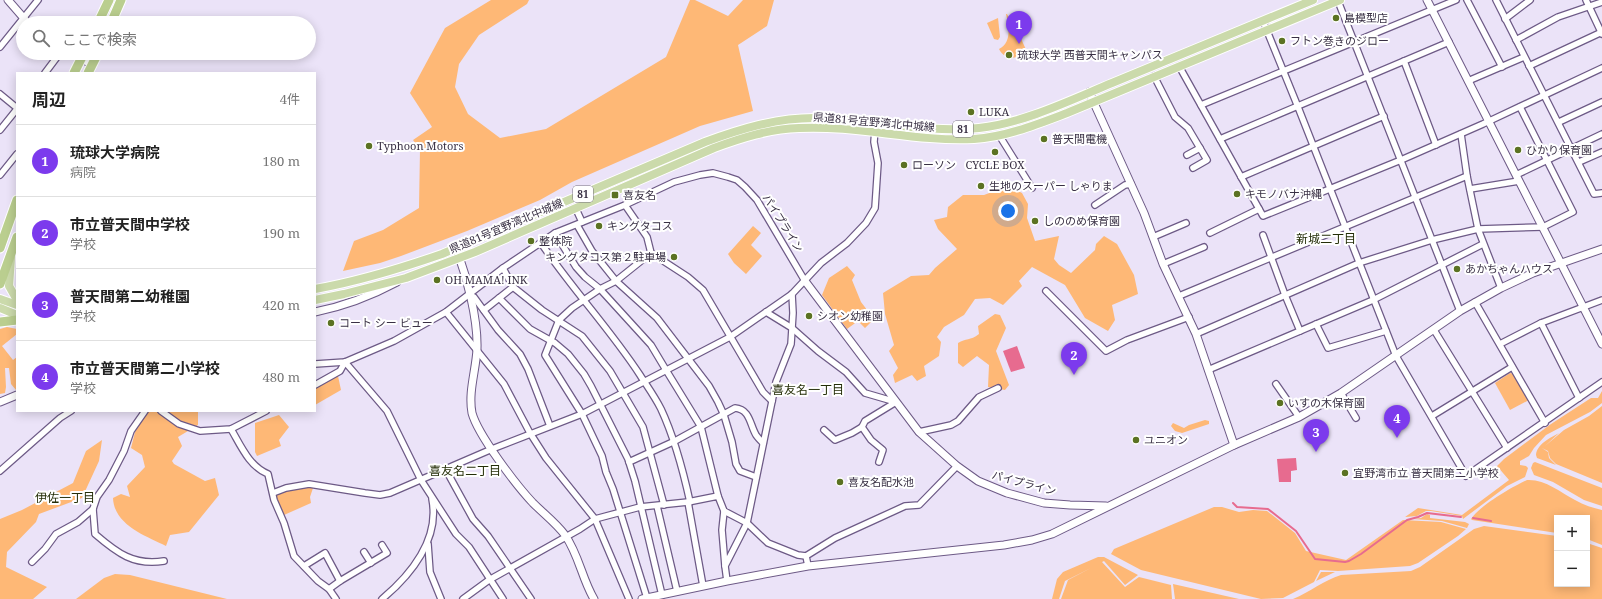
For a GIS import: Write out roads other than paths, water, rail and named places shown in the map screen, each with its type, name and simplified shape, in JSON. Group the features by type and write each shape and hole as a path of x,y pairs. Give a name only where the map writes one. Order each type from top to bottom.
{"highway":[{"path":"101,16 108,0"},
{"path":"114,16 121,0"},
{"path":"74,72 80,60"},
{"path":"88,72 94,60"},
{"path":"0,248 16,203"},
{"path":"0,284 16,239"},
{"path":"0,322 16,320"}],"main road":[{"name":"県道81号宜野湾北中城線","path":"316,289 342,284 402,268 456,248 705,142 734,132 765,124 795,119 830,118 935,129 979,128 1006,123 1089,92 1313,0"},
{"name":"県道81号宜野湾北中城線","path":"316,300 406,278 460,257 714,148 739,139 764,132 797,128 829,128 946,139 999,135 1039,124 1339,0"},
{"path":"11,251 9,286 16,298"},
{"path":"0,299 16,305"},
{"path":"0,308 16,314"}],"street":[{"path":"8,0 22,16"},
{"path":"29,16 38,0"},
{"path":"1339,0 1460,311"},
{"path":"1427,0 1602,344"},
{"path":"1201,105 1456,0"},
{"path":"1467,0 1502,66"},
{"path":"1496,0 1524,57 1573,149 1594,194 1602,193"},
{"path":"1505,18 1530,0"},
{"path":"1529,66 1602,32 1586,0"},
{"path":"1516,40 1558,17 1602,2"},
{"path":"1263,21 1396,356 1466,476 1545,423 1602,382"},
{"path":"0,47 16,31"},
{"path":"1220,139 1449,42"},
{"path":"1468,81 1524,57"},
{"path":"46,72 55,60"},
{"path":"87,60 92,64"},
{"path":"1404,61 1436,145"},
{"path":"1179,66 1263,216 1401,160 1489,122 1602,68"},
{"path":"1154,76 1175,117 1188,128 1207,160 1192,168"},
{"path":"1089,92 1131,184 1163,264 1196,334 1234,445"},
{"path":"0,94 16,107"},
{"path":"1559,122 1602,102"},
{"path":"1196,334 1359,263 1432,240 1478,229 1543,227 1574,212 1520,107"},
{"path":"0,130 16,109"},
{"path":"1241,177 1384,116"},
{"path":"273,493 286,488 309,484 380,494 390,493 446,470 492,448 582,414 687,358 730,337 792,294 822,263 846,243 866,223 875,208 878,163 874,142 876,123"},
{"path":"1461,134 1467,176 1478,229 1501,288"},
{"path":"1470,189 1518,178 1547,161 1602,134"},
{"path":"999,135 1032,188"},
{"path":"1187,155 1200,148"},
{"path":"1579,162 1602,152"},
{"path":"0,175 16,155"},
{"name":"パイプライン","path":"316,364 345,362 394,340 446,312 503,268 555,234 625,205 674,182 713,173 737,180 757,200 805,281 919,432 956,466 978,481 1007,492 1044,502 1070,505 1109,506"},
{"path":"1179,296 1467,176"},
{"path":"1095,205 1125,185 1131,184"},
{"path":"625,205 647,237 652,253 688,277 703,290 763,392 772,401"},
{"path":"576,208 580,224 592,251 616,281 658,318 709,386 724,415 732,442 736,464 740,471 756,476"},
{"path":"1210,233 1259,209"},
{"path":"1153,237 1186,223"},
{"path":"555,234 576,267 585,278 600,289 650,345 701,427 718,496 724,511 722,530 727,581"},
{"path":"1263,235 1285,296 1300,331"},
{"path":"541,244 557,267 568,279 627,356 660,408 674,441 684,474 703,586"},
{"path":"1208,370 1373,300 1483,244"},
{"path":"1163,264 1204,247"},
{"path":"456,248 460,257 476,330 477,351 472,394 472,411 478,428 514,481 566,537 574,550 594,599"},
{"path":"652,253 616,281 600,289 572,308 559,320 546,355 582,414 602,456 619,512 638,566 645,598 808,566 1004,545 1032,540 1052,534 1234,445 1299,417 1341,393 1460,311 1501,288 1533,273 1602,249"},
{"path":"503,268 513,288 542,310 582,336 610,371 643,427 664,505"},
{"path":"316,312 350,304 377,293 406,278"},
{"path":"333,308 341,303 344,294 342,284"},
{"path":"484,310 513,288"},
{"path":"1046,291 1106,351 1127,340 1189,317"},
{"path":"725,566 747,523 776,382 791,344 792,294"},
{"path":"469,295 474,297 498,330 520,354 528,369 550,426"},
{"path":"499,298 530,329 555,343 568,354 591,386 629,462 635,481 662,595"},
{"path":"1500,344 1541,323 1602,300"},
{"path":"1475,302 1545,423"},
{"path":"446,312 504,384 530,433 546,458 595,519 629,599"},
{"path":"766,312 792,328 818,351 846,372 866,393 896,402"},
{"path":"1541,323 1579,398"},
{"path":"1316,324 1328,348 1386,331"},
{"path":"1434,330 1506,448"},
{"path":"316,384 340,371 345,362 386,412 421,480 456,534 469,547 502,599"},
{"path":"1432,416 1512,367"},
{"path":"1276,384 1299,417"},
{"path":"919,432 958,421 979,398 998,388"},
{"path":"1341,393 1356,418"},
{"path":"0,402 16,395"},
{"path":"824,430 835,440 862,427 865,421 896,402"},
{"path":"629,462 651,453 735,408 740,408 747,413 757,436 763,443"},
{"path":"0,471 60,418 69,412"},
{"path":"144,412 131,431 109,480 97,497 93,509 95,534 115,551 130,558 142,562 164,561"},
{"path":"162,412 179,424 200,431 231,429 264,412"},
{"path":"862,427 871,440 883,450 879,462"},
{"path":"231,429 250,461 261,471 268,474 294,556 318,582 329,589 336,599"},
{"path":"724,511 747,523 768,543 798,555 806,556 835,538 905,506 919,505 956,466"},
{"path":"446,470 473,519 488,536 531,599"},
{"path":"382,599 394,589 412,568 428,543 433,527 434,507 431,495"},
{"path":"463,599 489,580 595,519 640,507 689,502 718,496"},
{"path":"657,506 677,592"},
{"path":"32,562 45,549 56,534 78,522 93,509"},
{"path":"428,543 430,572 441,599"},
{"path":"329,589 387,553 382,545"},
{"path":"364,552 371,563"},
{"path":"304,566 325,553 340,581"},
{"path":"806,556 808,566"}],"waterway":[{"path":"1233,503 1237,507 1268,509 1296,531 1315,559 1345,562 1361,554 1407,520 1427,513 1461,517"},
{"path":"1473,518 1491,521"}],"place":[{"name":"島模型店","path":"1336,18"},
{"name":"フトン巻きのジロー","path":"1282,41"},
{"name":"琉球大学病院","path":"1019,44"},
{"name":"琉球大学 西普天間キャンパス","path":"1009,55"},
{"name":"LUKA","path":"971,112"},
{"name":"普天間電機","path":"1044,139"},
{"name":"Typhoon Motors","path":"369,146"},
{"name":"ひかり保育園","path":"1518,150"},
{"name":"CYCLE BOX","path":"995,152"},
{"name":"ローソン","path":"904,165"},
{"name":"生地のスーパー しゃりま","path":"981,186"},
{"name":"キモノバナ沖縄","path":"1237,194"},
{"name":"喜友名","path":"615,195"},
{"name":"しののめ保育園","path":"1035,221"},
{"name":"キングタコス","path":"599,226"},
{"name":"整体院","path":"531,241"},
{"name":"キングタコス第２駐車場","path":"674,257"},
{"name":"あかちゃんハウス","path":"1457,269"},
{"name":"OH MAMA! INK","path":"437,280"},
{"name":"シオン幼稚園","path":"809,316"},
{"name":"コート シー ビュー","path":"331,323"},
{"name":"市立普天間中学校","path":"1074,375"},
{"name":"いすの木保育園","path":"1280,403"},
{"name":"市立普天間第二小学校","path":"1397,438"},
{"name":"ユニオン","path":"1136,440"},
{"name":"普天間第二幼稚園","path":"1316,452"},
{"name":"宜野湾市立 普天間第二小学校","path":"1345,473"},
{"name":"喜友名配水池","path":"840,482"}],"district":[{"name":"新城二丁目","path":"1326,239"},
{"name":"喜友名一丁目","path":"808,390"},
{"name":"喜友名二丁目","path":"465,471"},
{"name":"伊佐一丁目","path":"65,498"}]}
